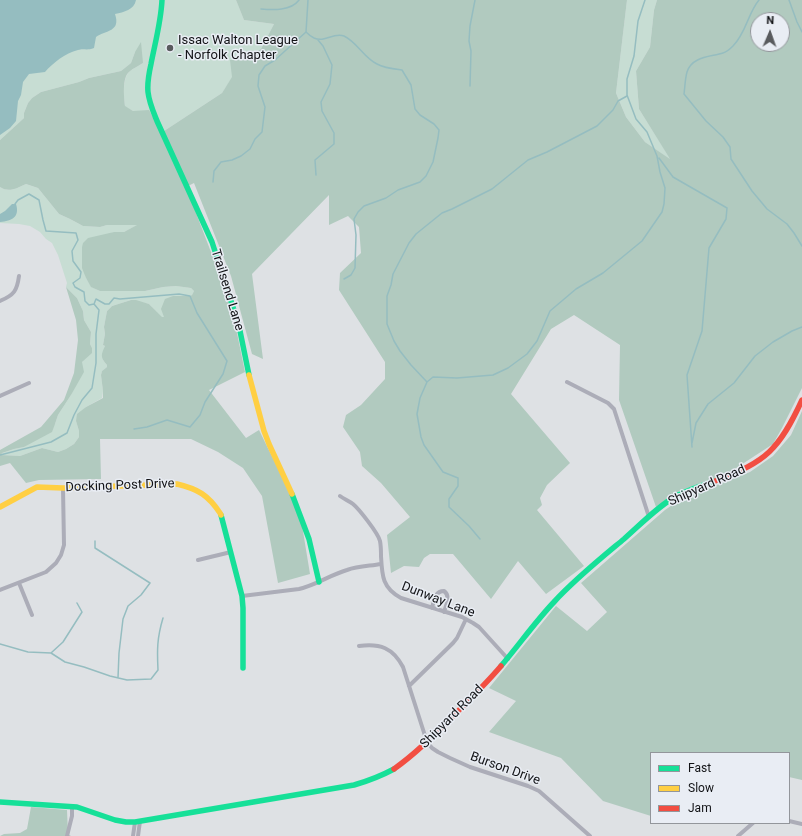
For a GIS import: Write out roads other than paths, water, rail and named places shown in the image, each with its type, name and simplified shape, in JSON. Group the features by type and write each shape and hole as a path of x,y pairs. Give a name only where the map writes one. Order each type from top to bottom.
{"street":[{"name":"Trailsend Lane","path":"162,0 160,22 148,81 150,102 157,121 212,242 240,326 252,387 264,431 297,506 309,539 319,582"},
{"path":"0,301 9,297 15,292 20,276"},
{"path":"567,382 608,403 614,409 649,517"},
{"path":"0,396 29,383"},
{"name":"Shipyard Road","path":"0,802 72,807 85,809 116,820 138,822 364,783 383,776 413,756 484,686 560,596 649,517 678,496 737,474 763,458 781,440 802,400"},
{"name":"Docking Post Drive","path":"0,507 37,487 63,488 177,484 190,486 199,490 216,506 223,520 242,596 243,668"},
{"path":"0,590 46,572 56,564 64,545 63,488"},
{"name":"Dunway Lane","path":"340,496 357,508 378,536 381,547 382,575 389,590 401,598 466,619 479,627 508,659"},
{"path":"198,560 231,552"},
{"path":"242,596 308,587 346,570 381,564"},
{"path":"19,583 32,615"},
{"path":"432,608 437,593 444,591 448,594 444,612"},
{"path":"409,686 453,644 466,619"},
{"path":"359,646 374,645 388,649 394,653 399,660 403,667 427,742"},
{"name":"Burson Drive","path":"427,742 438,752 456,761 539,791 590,836"},
{"path":"67,836 72,816 72,807"},
{"path":"790,821 802,824"},
{"path":"133,836 138,822"},
{"path":"138,822 138,836"},
{"path":"738,836 752,824"}],"water":[{"path":"0,0 136,0 131,8 115,14 116,24 112,30 96,37 94,48 80,49 68,53 45,72 29,74 23,82 21,95 18,101 16,121 10,128 0,135"},
{"path":"12,204 16,204 17,208 14,218 8,221 0,222 0,214"}],"waterway":[{"path":"261,9 287,8 296,4 299,0"},
{"path":"213,182 214,171 221,162 232,160 241,156 250,149 255,139 262,132 265,107 258,86 259,75 265,66 275,60 306,32 308,0"},
{"path":"470,86 471,51 469,41 475,0"},
{"path":"480,539 449,507 449,499 458,486 458,478 443,472 424,445 417,414 420,398 427,382 433,377 457,378 493,375 508,368 527,354 537,341 550,311 576,289 603,273 642,241 662,212 665,188 657,156 647,132 636,119 627,95 627,79 634,56 638,21 645,0"},
{"path":"759,0 755,5 741,35 729,50 697,60 689,67 686,75 684,94 706,121 723,137 730,147 731,159 752,191 767,209 787,224 802,246"},
{"path":"789,0 802,32"},
{"path":"306,32 311,37 318,39 325,39 336,35 344,36 353,42 364,54 377,64 402,70 411,85 415,109 420,115 434,124 439,130 433,162 426,176 420,182 398,190 386,198 364,206 358,212 354,219 356,235 355,268 351,275 344,279"},
{"path":"316,175 315,160 334,144 334,133 322,111 321,102 330,84 332,65 323,46 318,40"},
{"path":"427,382 400,351 387,324 387,296 393,274 409,243 416,234 442,213 492,189 528,160 547,152 597,126 613,110 618,101 627,96"},
{"path":"659,158 673,177 727,208 726,219 709,248 702,331 687,375 692,447"},
{"path":"15,204 18,200 29,194 39,200 46,231 76,233 78,240 72,251 73,261 81,272 80,278 73,283 75,287 84,292 85,301 89,305 94,304 96,299 105,304 109,304 114,298 120,299 179,294 190,296 197,313 227,361 223,374 205,402 200,415 190,427 167,420 147,427 134,429"},
{"path":"0,455 51,442 67,433 82,400 92,388 96,363 96,334 99,310 94,304"},
{"path":"692,443 696,423 708,404 734,383 755,356 773,342 802,327"},
{"path":"95,541 95,548 150,583 141,595 128,606 123,619 118,678"},
{"path":"51,653 63,642 82,612 77,603"},
{"path":"0,644 28,652 51,653 65,662 127,680 151,679 158,670 158,644 163,618"}],"place":[{"name":"Issac Walton League - Norfolk Chapter","path":"170,48"}]}
